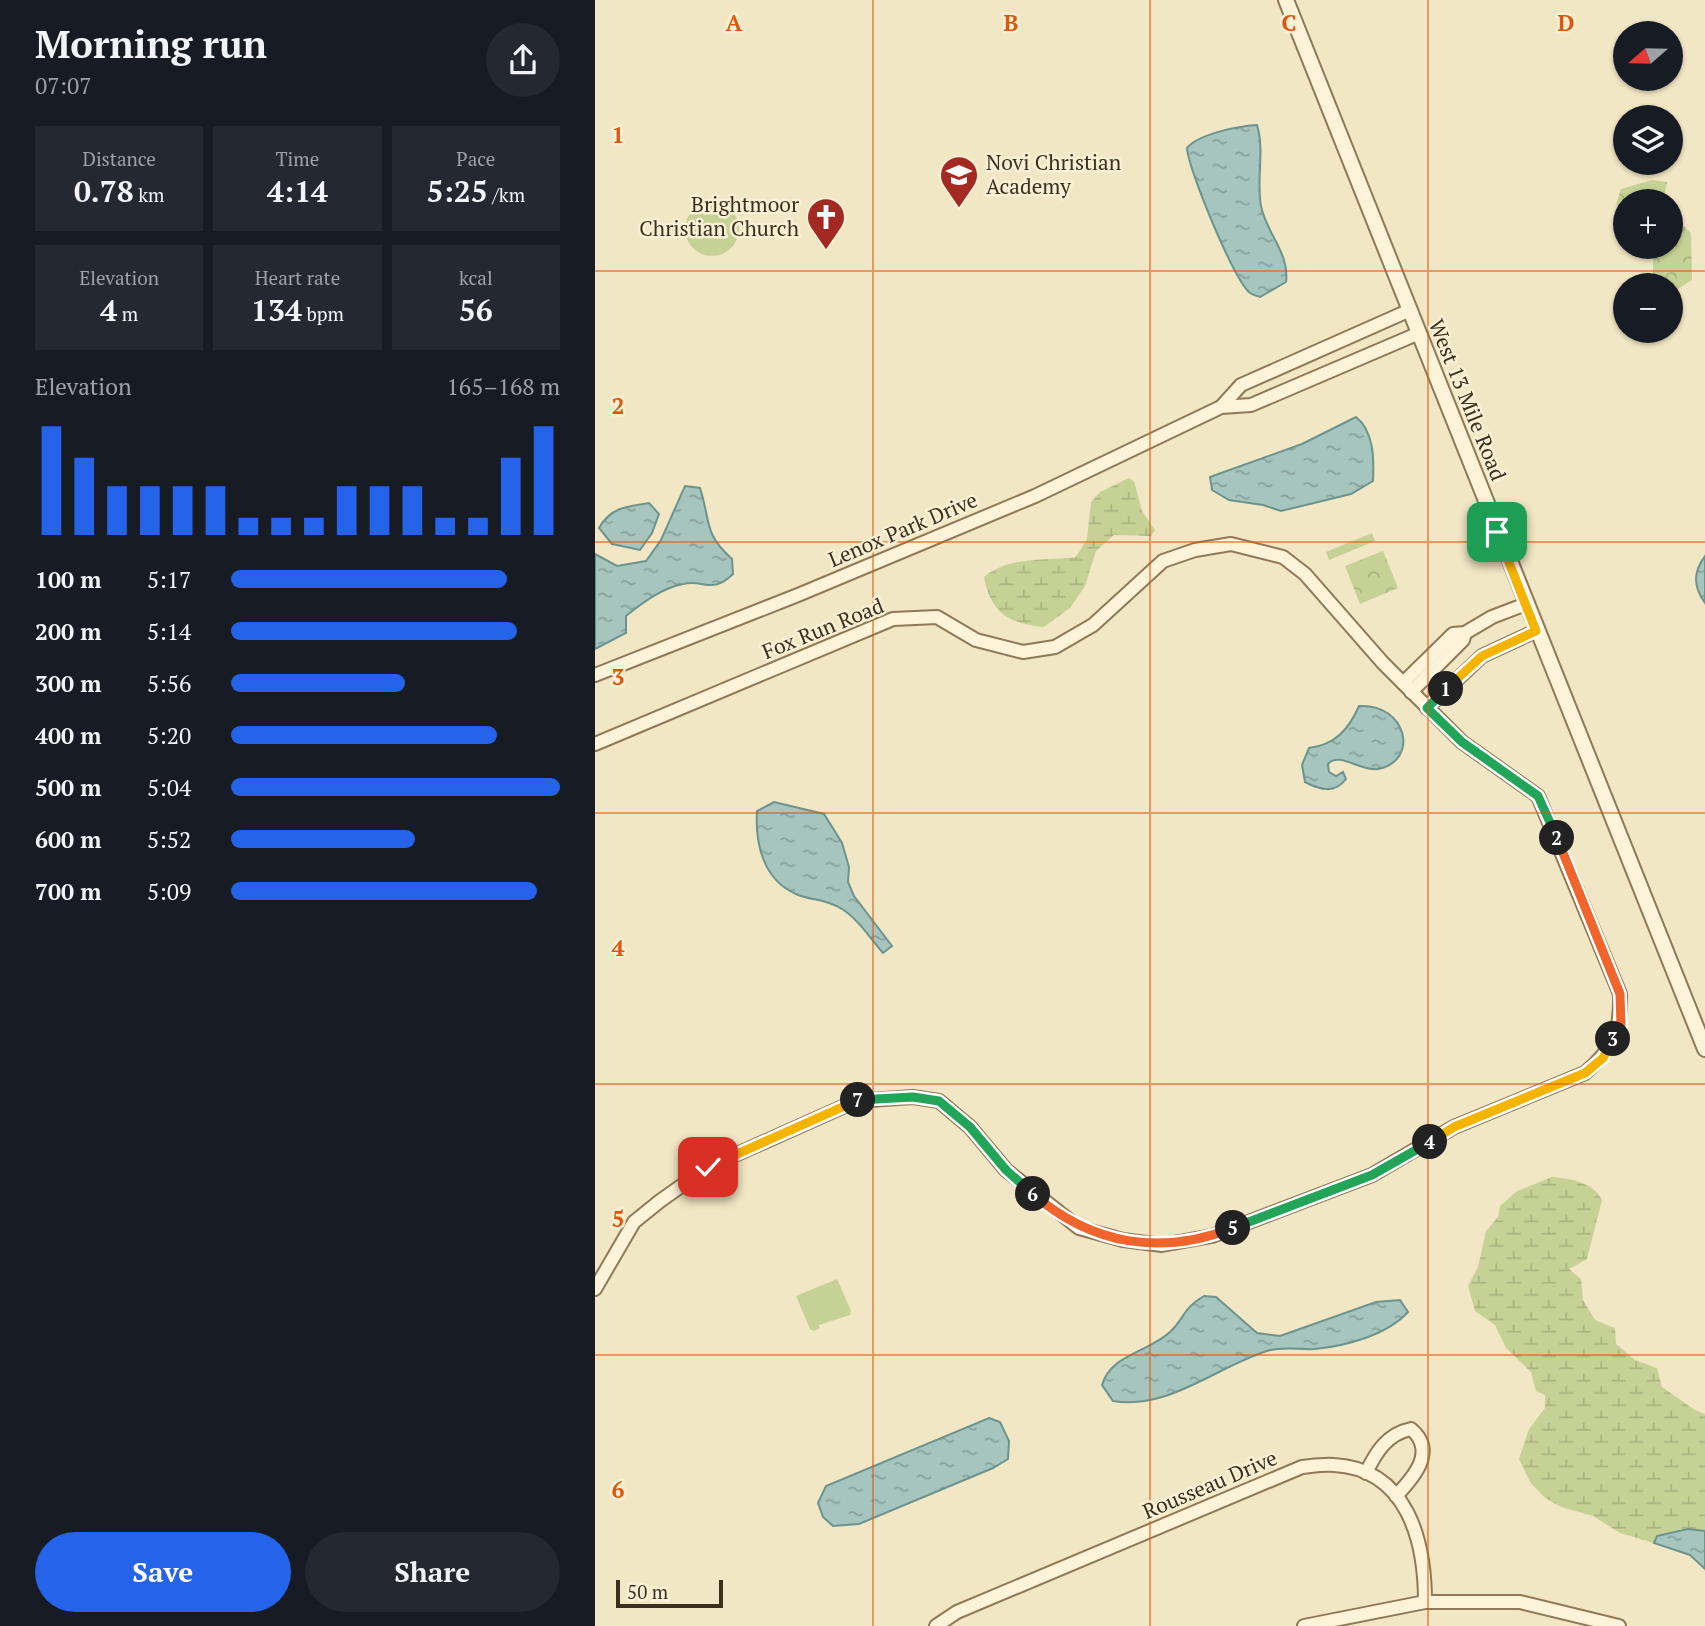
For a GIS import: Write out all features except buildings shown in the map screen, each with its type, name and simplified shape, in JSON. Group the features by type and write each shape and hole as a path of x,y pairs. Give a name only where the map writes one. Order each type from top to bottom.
{"street":[{"name":"West 13 Mile Road","path":"1286,0 1417,334 1705,1049"},
{"name":"Lenox Park Drive","path":"1221,407 1241,385 1408,311"},
{"name":"Lenox Park Drive","path":"595,675 810,590 1035,496 1221,407 1251,405 1417,334"},
{"path":"1325,349 1334,370"},
{"name":"Fox Run Road","path":"595,744 893,619 937,617 976,640 1023,652 1055,648 1093,625 1163,561 1195,550 1230,544 1283,557 1305,574 1407,687 1462,742 1538,796 1620,994 1621,1026 1603,1058 1585,1073 1454,1127 1372,1175 1212,1236 1162,1245 1123,1240 1079,1228 1006,1170 970,1127 939,1101 913,1097 856,1101 708,1167 660,1201 634,1222 595,1289"},
{"path":"1407,687 1453,634 1465,633 1492,617 1526,604"},
{"path":"1427,708 1482,656 1536,631"},
{"path":"1366,1473 1387,1440 1400,1431 1411,1429 1420,1436 1424,1449 1421,1465 1396,1496"},
{"name":"Rousseau Drive","path":"936,1626 957,1612 1302,1467 1335,1465 1366,1473 1381,1481 1405,1507 1421,1545 1425,1602"},
{"path":"1304,1626 1425,1602 1520,1602 1619,1626"}],"green space":[{"path":"1652,180 1667,182 1666,189 1621,189"},
{"path":"712,202 731,210 739,229 731,248 712,256 693,248 685,229 693,210"},
{"path":"1683,225 1691,233 1692,280 1683,286 1683,273 1653,273 1653,259 1683,259"},
{"path":"1129,478 1134,481 1142,511 1155,530 1151,536 1114,535 1096,551 1085,586 1070,608 1044,627 1021,623 1004,615 992,600 984,577 1016,562 1076,557 1087,539 1091,502 1100,492"},
{"path":"1372,533 1375,541 1329,560 1326,552"},
{"path":"1383,551 1398,588 1360,604 1345,566"},
{"path":"1552,1177 1573,1180 1588,1186 1599,1194 1602,1200 1587,1259 1569,1269 1581,1279 1583,1300 1595,1320 1615,1328 1616,1344 1635,1360 1657,1368 1662,1387 1705,1414 1705,1531 1688,1529 1658,1536 1654,1543 1620,1533 1593,1516 1561,1507 1545,1498 1530,1482 1519,1459 1529,1429 1545,1408 1545,1395 1536,1391 1531,1372 1506,1348 1495,1325 1475,1311 1468,1286 1478,1267 1486,1231 1498,1217 1500,1206 1517,1191"},
{"path":"837,1279 851,1311 850,1315 819,1325 820,1328 814,1331 810,1329 796,1296"}],"water":[{"path":"1257,125 1261,206 1281,252 1286,272 1286,282 1260,297 1250,293 1243,284 1223,247 1195,178 1187,148 1209,135"},
{"path":"1356,417 1370,438 1373,481 1351,494 1281,511 1263,505 1229,500 1212,490 1210,477 1302,444"},
{"path":"685,486 700,488 712,534 732,559 733,574 719,584 683,584 660,592 626,616 626,633 595,649 595,554 617,566 646,561 661,540"},
{"path":"649,503 659,514 652,533 640,550 612,544 599,528 614,512"},
{"path":"1705,556 1705,603 1698,591 1696,579 1698,568"},
{"path":"1359,706 1388,713 1397,723 1402,733 1400,755 1391,764 1378,769 1333,761 1328,764 1329,772 1336,776 1343,772 1346,779 1332,789 1322,789 1305,782 1302,765 1309,748 1334,739 1346,729"},
{"path":"774,802 824,814 842,843 849,867 848,882 854,896 892,946 883,953 848,913 829,903 796,894 776,880 763,859 757,823 757,811"},
{"path":"1204,1296 1216,1297 1257,1333 1280,1336 1376,1302 1400,1300 1408,1312 1378,1333 1353,1342 1315,1349 1285,1348 1267,1351 1173,1393 1134,1402 1113,1401 1102,1385 1113,1366 1161,1339 1175,1327 1192,1305"},
{"path":"989,1418 1000,1422 1009,1441 1008,1459 993,1468 859,1524 833,1526 823,1517 818,1503 826,1486"},
{"path":"1688,1529 1705,1531 1705,1569 1690,1555 1654,1543 1657,1536"}],"place":[{"name":"Novi Christian Academy","path":"959,209"},
{"name":"Brightmoor Christian Church","path":"826,251"}],"route":[{"path":"708,1167 856,1101 913,1097 939,1101 970,1127 1006,1170 1039,1200 1079,1228 1123,1240 1162,1245 1212,1236 1372,1175 1454,1127 1585,1073 1603,1058 1621,1026 1620,994 1549,818 1538,796 1462,742 1427,708 1482,656 1536,631 1497,532"}]}
